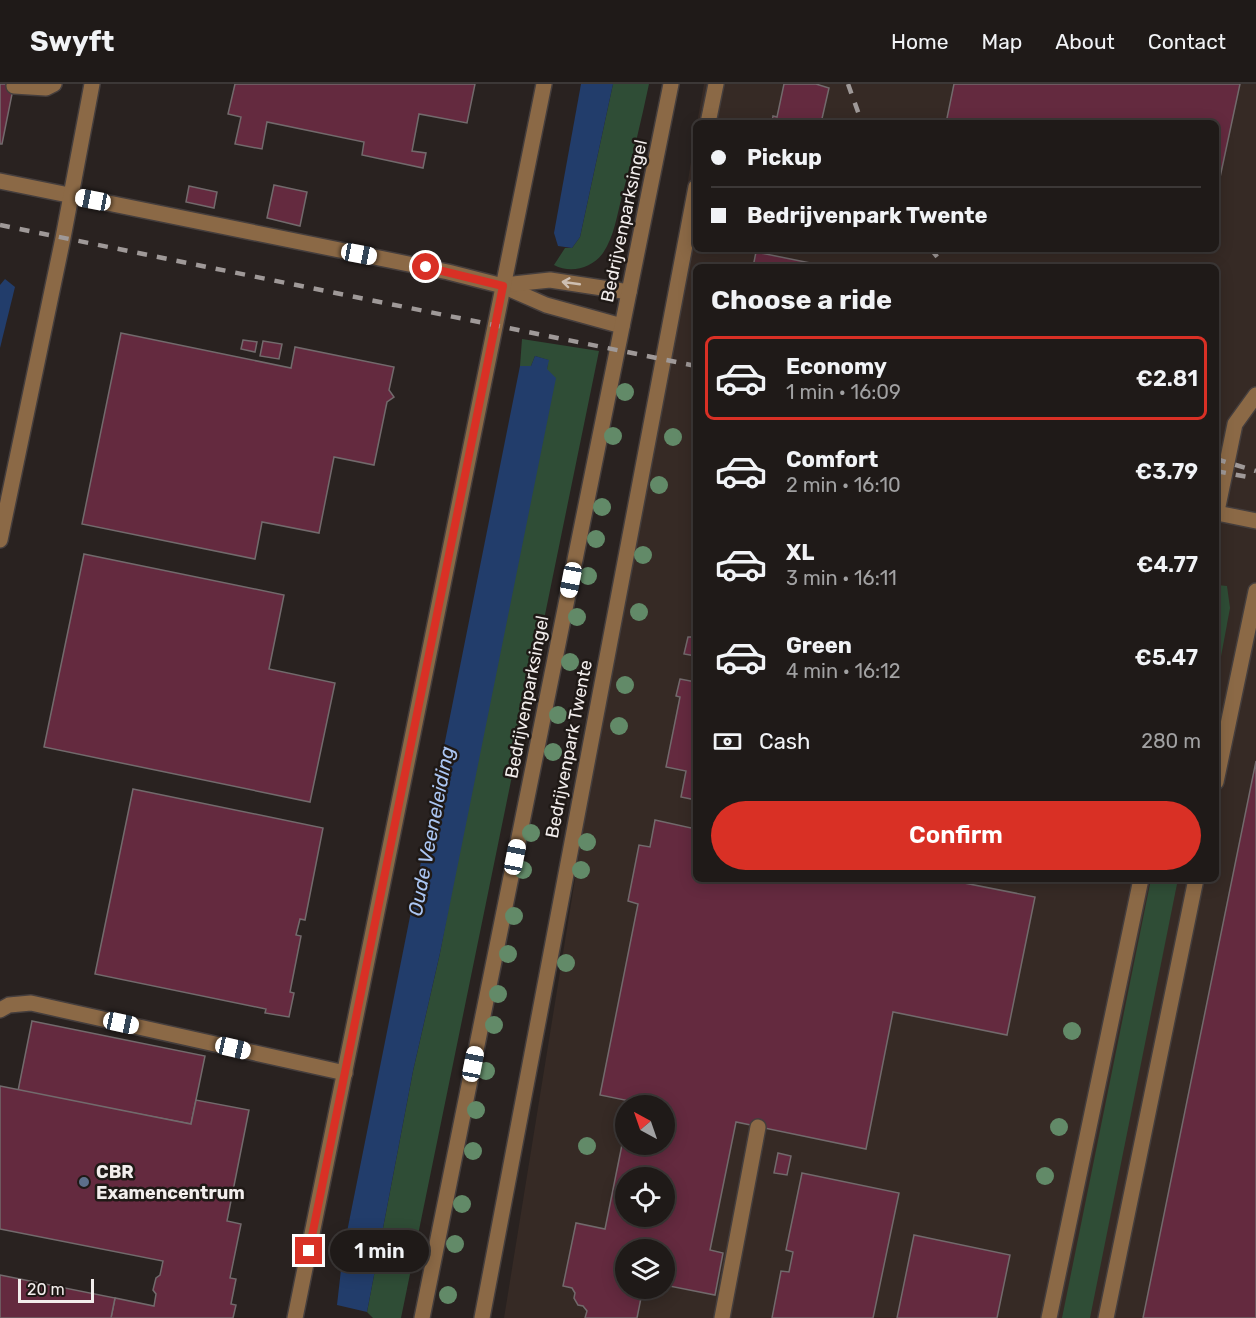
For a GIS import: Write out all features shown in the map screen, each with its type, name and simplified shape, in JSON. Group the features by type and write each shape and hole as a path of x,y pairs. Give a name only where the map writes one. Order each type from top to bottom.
{"street":[{"path":"14,86 46,88 54,84"},
{"path":"0,540 3,513 71,195 92,84"},
{"path":"295,1318 544,84"},
{"name":"Bedrijvenparksingel","path":"422,1318 671,84"},
{"path":"709,120 716,84"},
{"path":"0,181 448,272 503,286 546,305 622,326"},
{"name":"Bedrijvenpark Twente","path":"482,1318 693,203"},
{"path":"503,286 550,280 629,292"},
{"path":"1219,505 1235,424 1256,395"},
{"path":"1219,515 1256,521"},
{"path":"1219,768 1256,591"},
{"path":"1049,1318 1140,882"},
{"path":"1106,1318 1195,882"},
{"path":"0,1010 9,1005 32,1004 345,1073"},
{"path":"722,1318 758,1127"}],"shaded area":[{"path":"704,84 1256,84 1256,1318 504,1318 693,150 693,252 1219,252 1219,120 698,120"}],"green space":[{"path":"613,84 649,84 615,226 607,247 593,262 581,268 561,268 554,265 565,248 572,248 580,237"},
{"path":"522,339 599,351 401,1318 373,1318 367,1312 413,1071 440,953 547,369 548,360 535,356 531,366 520,366"},
{"path":"1219,585 1227,586 1230,608 1219,667"},
{"path":"1150,882 1177,882 1090,1318 1062,1318"}],"water":[{"path":"581,84 613,84 580,237 572,248 558,246 554,233"},
{"path":"5,279 15,287 0,348 0,285"},
{"name":"Oude Veeneleiding","path":"535,356 549,360 547,369 556,378 440,953 413,1071 367,1312 337,1305 343,1252 520,366 531,366"}],"building":[{"path":"0,84 14,84 2,144 0,144"},
{"path":"235,84 475,84 467,123 419,114 412,151 426,153 423,168 362,155 364,142 267,122 262,149 235,144 241,117 228,114"},
{"path":"784,84 816,84 829,88 822,120 772,120 773,116 777,117"},
{"path":"954,84 1240,84 1219,182 1219,120 947,120"},
{"path":"274,185 307,192 300,226 267,218"},
{"path":"189,186 217,192 214,208 186,202"},
{"path":"756,252 815,264 754,264"},
{"path":"121,333 291,368 295,347 394,367 389,390 394,397 387,402 374,465 334,457 319,533 262,522 255,559 82,524"},
{"path":"243,340 257,342 255,352 241,349"},
{"path":"263,341 282,344 279,359 260,356"},
{"path":"84,554 284,595 269,669 335,683 310,802 44,747"},
{"path":"693,632 693,656 684,654 688,637 692,637"},
{"path":"680,679 693,681 693,799 681,797 686,771 666,767 680,697 676,696"},
{"path":"1256,761 1256,1318 1143,1318"},
{"path":"133,789 323,828 305,920 300,919 296,935 301,936 290,992 294,993 289,1017 265,1013 266,1009 95,974"},
{"path":"655,820 693,828 693,882 959,882 1035,897 1007,1035 893,1012 866,1149 736,1122 710,1250 723,1253 715,1295 675,1287 675,1239 615,1239 615,1299 641,1299 637,1318 585,1318 587,1311 583,1306 578,1305 572,1288 563,1286 576,1223 605,1229 615,1179 615,1227 675,1227 675,1167 618,1167 620,1155 675,1155 675,1095 615,1095 615,1098 600,1095 638,904 628,901 639,845 650,847"},
{"path":"32,1021 205,1056 191,1124 18,1091"},
{"path":"0,1086 191,1124 196,1100 249,1110 227,1221 241,1224 230,1278 236,1279 231,1304 236,1305 233,1318 111,1318 115,1298 154,1306 156,1294 153,1290 163,1261 0,1229"},
{"path":"778,1153 791,1156 787,1175 774,1173"},
{"path":"802,1173 899,1193 873,1318 772,1318 781,1271 789,1272 793,1252 786,1250"},
{"path":"914,1235 1010,1255 997,1318 897,1318"},
{"path":"0,1275 115,1298 111,1318 0,1318"}],"railway":[{"path":"848,84 861,120"},
{"path":"0,225 693,365"},
{"path":"933,252 943,264"},
{"path":"1219,460 1256,471"},
{"path":"1219,472 1253,478"}],"place":[{"name":"CBR Examencentrum","path":"84,1182"}],"route":[{"path":"309,1251 503,286 426,267"}]}
